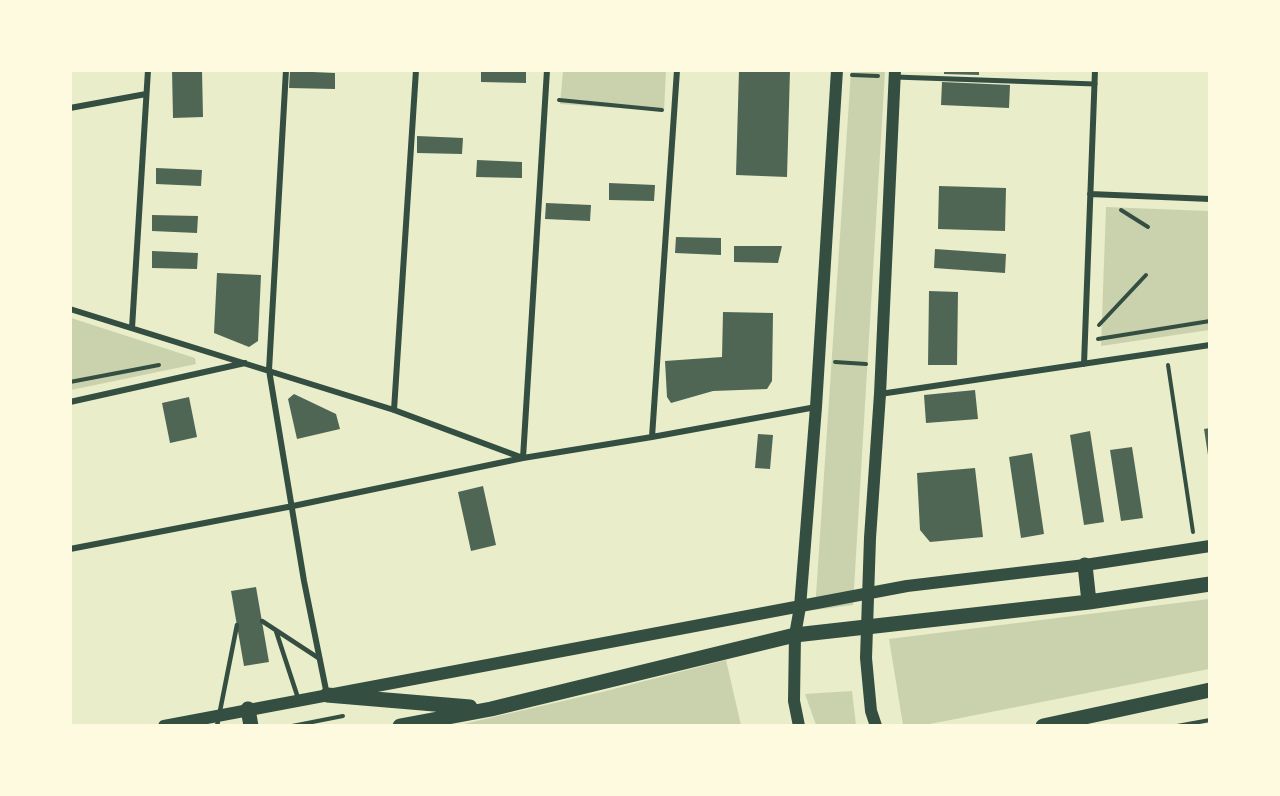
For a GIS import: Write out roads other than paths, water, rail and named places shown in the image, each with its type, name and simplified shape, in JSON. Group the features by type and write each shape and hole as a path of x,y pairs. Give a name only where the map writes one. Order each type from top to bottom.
{"main road":[{"path":"799,726 794,701 795,635 800,607 816,407 836,72"},
{"path":"876,726 866,658 870,538 880,394 895,74"},
{"path":"164,726 218,720 248,710 907,586 1085,565 1209,546"},
{"path":"1085,565 1089,602"},
{"path":"400,726 491,709 795,635 1089,602 1209,584"},
{"path":"1043,726 1209,690"},
{"path":"327,695 491,709"},
{"path":"248,710 251,726"}],"street":[{"path":"132,328 147,70"},
{"path":"286,70 268,370 304,581 327,695"},
{"path":"394,410 416,70"},
{"path":"523,458 547,70"},
{"path":"652,437 677,70"},
{"path":"1084,364 1095,70"},
{"path":"895,74 1095,84"},
{"path":"70,108 146,94"},
{"path":"1090,194 1209,199"},
{"path":"70,309 394,410 523,458"},
{"path":"880,394 1209,345"},
{"path":"70,402 246,363"},
{"path":"70,549 523,458 816,407"}],"lane":[{"path":"262,621 320,659"},
{"path":"218,720 237,625"},
{"path":"276,631 299,701"}]}
